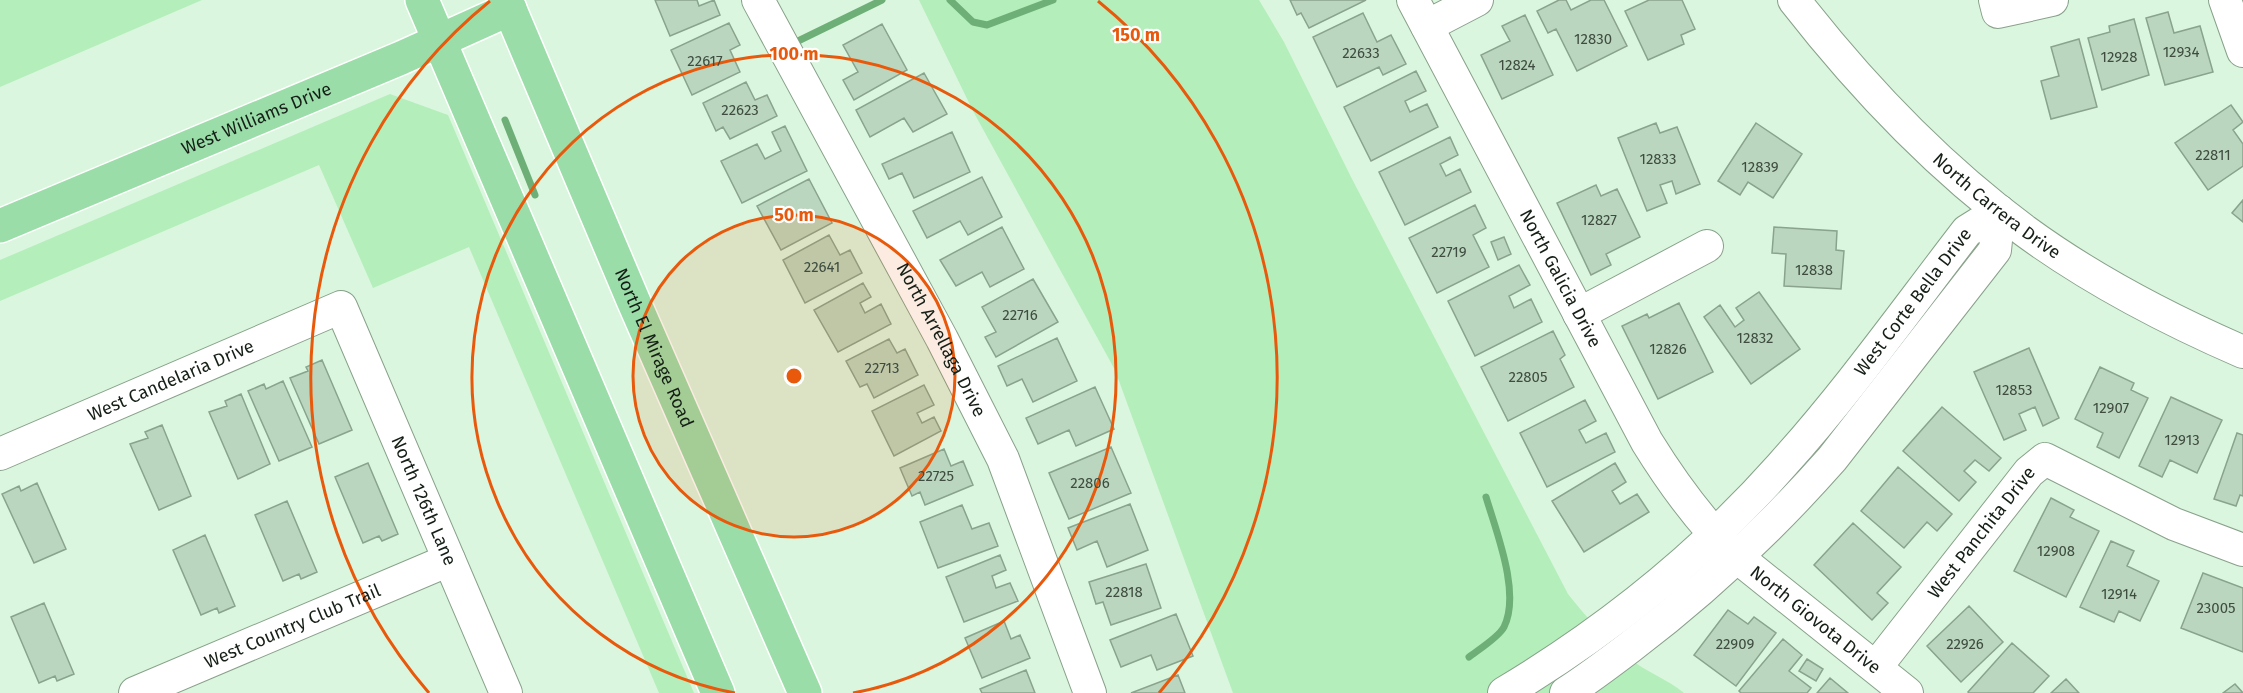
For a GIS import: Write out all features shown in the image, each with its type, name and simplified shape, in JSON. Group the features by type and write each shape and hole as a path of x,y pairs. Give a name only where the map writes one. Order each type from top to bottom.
{"main road":[{"path":"422,0 718,693"},
{"name":"West Williams Drive","path":"0,226 439,41 508,5"},
{"name":"North El Mirage Road","path":"508,5 633,300 805,693"}],"street":[{"name":"North Arrellaga Drive","path":"758,0 942,339 1004,459 1090,693"},
{"path":"1420,13 1477,0"},
{"name":"North Carrera Drive","path":"1794,0 1830,47 1886,108 1955,174 1999,212 2026,232 2137,301 2243,352"},
{"path":"1996,6 2052,0"},
{"path":"2226,0 2243,51"},
{"name":"North Galicia Drive","path":"1420,13 1652,449 1674,484 1725,546"},
{"name":"West Corte Bella Drive","path":"1504,693 1581,644 1662,580 1725,546 1768,527 1832,459 1995,250 1999,212"},
{"path":"1579,314 1707,246"},
{"name":"West Candelaria Drive","path":"0,454 341,307"},
{"name":"North 126th Lane","path":"341,307 506,693"},
{"name":"West Panchita Drive","path":"1876,667 2029,472 2045,459 2174,524 2243,550"},
{"name":"West Corte Bella Drive","path":"1566,693 1671,615 1725,546"},
{"name":"North Giovota Drive","path":"1725,546 1907,693"},
{"name":"West Country Club Trail","path":"135,693 449,560"}],"green space":[{"path":"0,0 202,0 0,87"},
{"path":"919,0 1259,0 1284,42 1351,177 1568,594 1597,628 1629,658 1684,693 1233,693 1115,370 973,111"},
{"path":"390,94 448,115 694,693 659,693 469,247 373,288 319,165 0,301 0,260"}],"building":[{"path":"655,0 697,0 699,6 714,0 720,15 670,36"},
{"path":"1290,0 1366,0 1309,28 1301,13 1297,15"},
{"path":"1559,0 1566,0 1571,10 1591,0 1604,0 1627,46 1577,71 1556,29 1548,33 1537,11"},
{"path":"1649,0 1682,0 1695,29 1681,35 1684,44 1648,60 1625,11"},
{"path":"2168,12 2174,33 2200,26 2213,72 2165,85 2146,18"},
{"path":"1363,13 1377,42 1391,35 1406,64 1383,75 1379,67 1337,87 1313,37"},
{"path":"1525,15 1553,75 1502,99 1481,55 1510,41 1502,26"},
{"path":"2134,19 2149,75 2102,90 2088,38 2110,32 2109,26"},
{"path":"729,23 740,45 730,50 740,72 692,95 671,50"},
{"path":"882,24 907,70 854,100 843,80 858,72 843,45"},
{"path":"2079,39 2097,107 2051,119 2041,81 2059,76 2051,47"},
{"path":"1416,71 1426,91 1405,101 1410,112 1427,104 1438,127 1371,161 1344,107"},
{"path":"924,73 947,114 913,132 904,118 870,137 856,110"},
{"path":"746,82 755,100 767,95 777,116 730,139 723,127 716,131 703,103"},
{"path":"2231,105 2243,122 2233,130 2243,144 2243,166 2208,190 2175,143"},
{"path":"1656,123 1660,133 1677,127 1700,184 1676,194 1672,181 1660,185 1667,203 1647,211 1618,138"},
{"path":"1756,123 1802,154 1773,198 1748,182 1740,195 1718,181"},
{"path":"785,126 807,171 742,203 721,161 757,144 765,159 781,151 772,132"},
{"path":"952,132 970,172 914,198 902,173 889,179 882,164"},
{"path":"1450,137 1458,155 1440,164 1446,176 1460,169 1471,192 1405,225 1379,172"},
{"path":"982,177 1002,217 968,235 960,221 927,238 913,211"},
{"path":"809,179 832,223 781,250 757,206"},
{"path":"1596,185 1601,196 1617,189 1640,237 1606,254 1611,265 1591,275 1557,203"},
{"path":"2243,200 2243,222 2232,213"},
{"path":"1475,205 1486,228 1473,235 1489,267 1437,293 1409,238"},
{"path":"1002,227 1024,269 990,287 982,272 956,286 940,260"},
{"path":"1774,227 1837,231 1836,250 1844,251 1841,289 1784,286 1786,254 1772,253"},
{"path":"829,235 840,255 850,250 862,273 805,303 783,260"},
{"path":"1504,237 1511,254 1498,260 1491,242"},
{"path":"1519,265 1530,285 1509,296 1514,308 1531,299 1542,322 1475,356 1448,301"},
{"path":"1033,279 1058,322 996,357 985,337 996,332 982,307"},
{"path":"863,283 871,297 860,303 865,313 881,304 891,324 838,352 814,310"},
{"path":"1759,292 1800,349 1751,384 1704,317 1720,305 1735,327 1744,320 1736,308"},
{"path":"1679,303 1713,372 1658,399 1622,326 1647,314 1649,318"},
{"path":"1553,331 1565,355 1560,359 1574,387 1508,421 1481,367"},
{"path":"1057,338 1077,381 1033,402 1022,379 1007,386 998,366"},
{"path":"889,339 897,353 905,349 918,375 874,398 867,384 860,387 846,361"},
{"path":"2029,348 2059,418 2043,426 2035,407 2019,414 2026,430 2004,440 1974,372"},
{"path":"322,360 352,430 319,444 290,378 308,371 306,367"},
{"path":"2100,367 2134,383 2131,390 2148,398 2119,458 2097,447 2103,433 2075,419"},
{"path":"283,381 312,447 279,461 248,391 264,384 266,389"},
{"path":"924,385 934,405 917,413 922,423 934,417 941,431 894,456 872,411"},
{"path":"1095,387 1114,429 1076,446 1069,430 1038,444 1026,418"},
{"path":"241,394 270,464 238,479 209,412 227,406 225,401"},
{"path":"2171,397 2222,420 2197,473 2170,460 2162,477 2139,466"},
{"path":"1585,400 1596,421 1579,430 1586,443 1606,433 1615,452 1547,487 1520,433"},
{"path":"1942,407 2001,458 1989,471 1975,460 1964,471 1976,482 1959,501 1903,451"},
{"path":"162,425 191,496 159,510 130,444 148,438 145,432"},
{"path":"2237,433 2243,435 2243,496 2240,495 2236,506 2214,499"},
{"path":"1111,447 1131,493 1069,519 1049,473"},
{"path":"944,449 951,466 963,461 973,485 925,505 920,492 912,496 900,468"},
{"path":"368,463 398,534 382,541 379,536 363,543 335,477"},
{"path":"1615,463 1626,482 1612,491 1620,504 1637,494 1649,512 1584,552 1552,501"},
{"path":"1898,467 1952,514 1937,531 1927,522 1904,548 1861,511"},
{"path":"37,483 66,549 34,563 2,494 19,486 21,491"},
{"path":"2051,498 2074,510 2070,517 2099,531 2066,597 2014,571"},
{"path":"287,501 317,572 301,579 299,574 283,581 255,515"},
{"path":"1130,504 1148,550 1107,567 1097,541 1077,550 1068,528"},
{"path":"962,505 972,529 989,523 998,546 938,568 920,522"},
{"path":"1853,523 1901,567 1877,593 1888,603 1872,620 1814,565"},
{"path":"205,535 235,606 219,613 217,608 201,615 173,550"},
{"path":"2111,541 2134,551 2127,566 2159,581 2140,621 2119,611 2114,622 2080,607"},
{"path":"1000,555 1006,570 992,576 996,588 1010,583 1018,601 964,622 946,577"},
{"path":"1146,564 1161,608 1111,625 1103,602 1096,604 1089,582"},
{"path":"2203,573 2243,588 2243,652 2181,628"},
{"path":"44,603 74,674 57,681 55,676 39,683 11,617"},
{"path":"1969,606 2003,642 1961,682 1927,646"},
{"path":"1728,610 1748,624 1754,617 1776,633 1736,686 1694,655"},
{"path":"1176,614 1193,656 1157,670 1151,655 1121,667 1110,640"},
{"path":"1004,621 1011,639 1020,635 1030,658 982,678 965,638"},
{"path":"1783,639 1802,655 1789,671 1811,688 1807,693 1741,693 1739,691"},
{"path":"2012,643 2049,676 2033,693 1969,693 1968,692"},
{"path":"1807,659 1823,669 1816,681 1799,671"},
{"path":"1026,670 1035,693 982,693 980,689"},
{"path":"1178,675 1185,693 1131,693"},
{"path":"1830,678 1848,693 1817,693"},
{"path":"2066,679 2079,693 2051,693"},
{"path":"2235,684 2243,693 2223,693"}],"waterway":[{"path":"796,42 882,0"},
{"path":"950,0 973,22 987,25 1053,0"},
{"path":"505,120 535,195"},
{"path":"1469,657 1501,631 1509,613 1510,597 1505,562 1486,497"}]}
